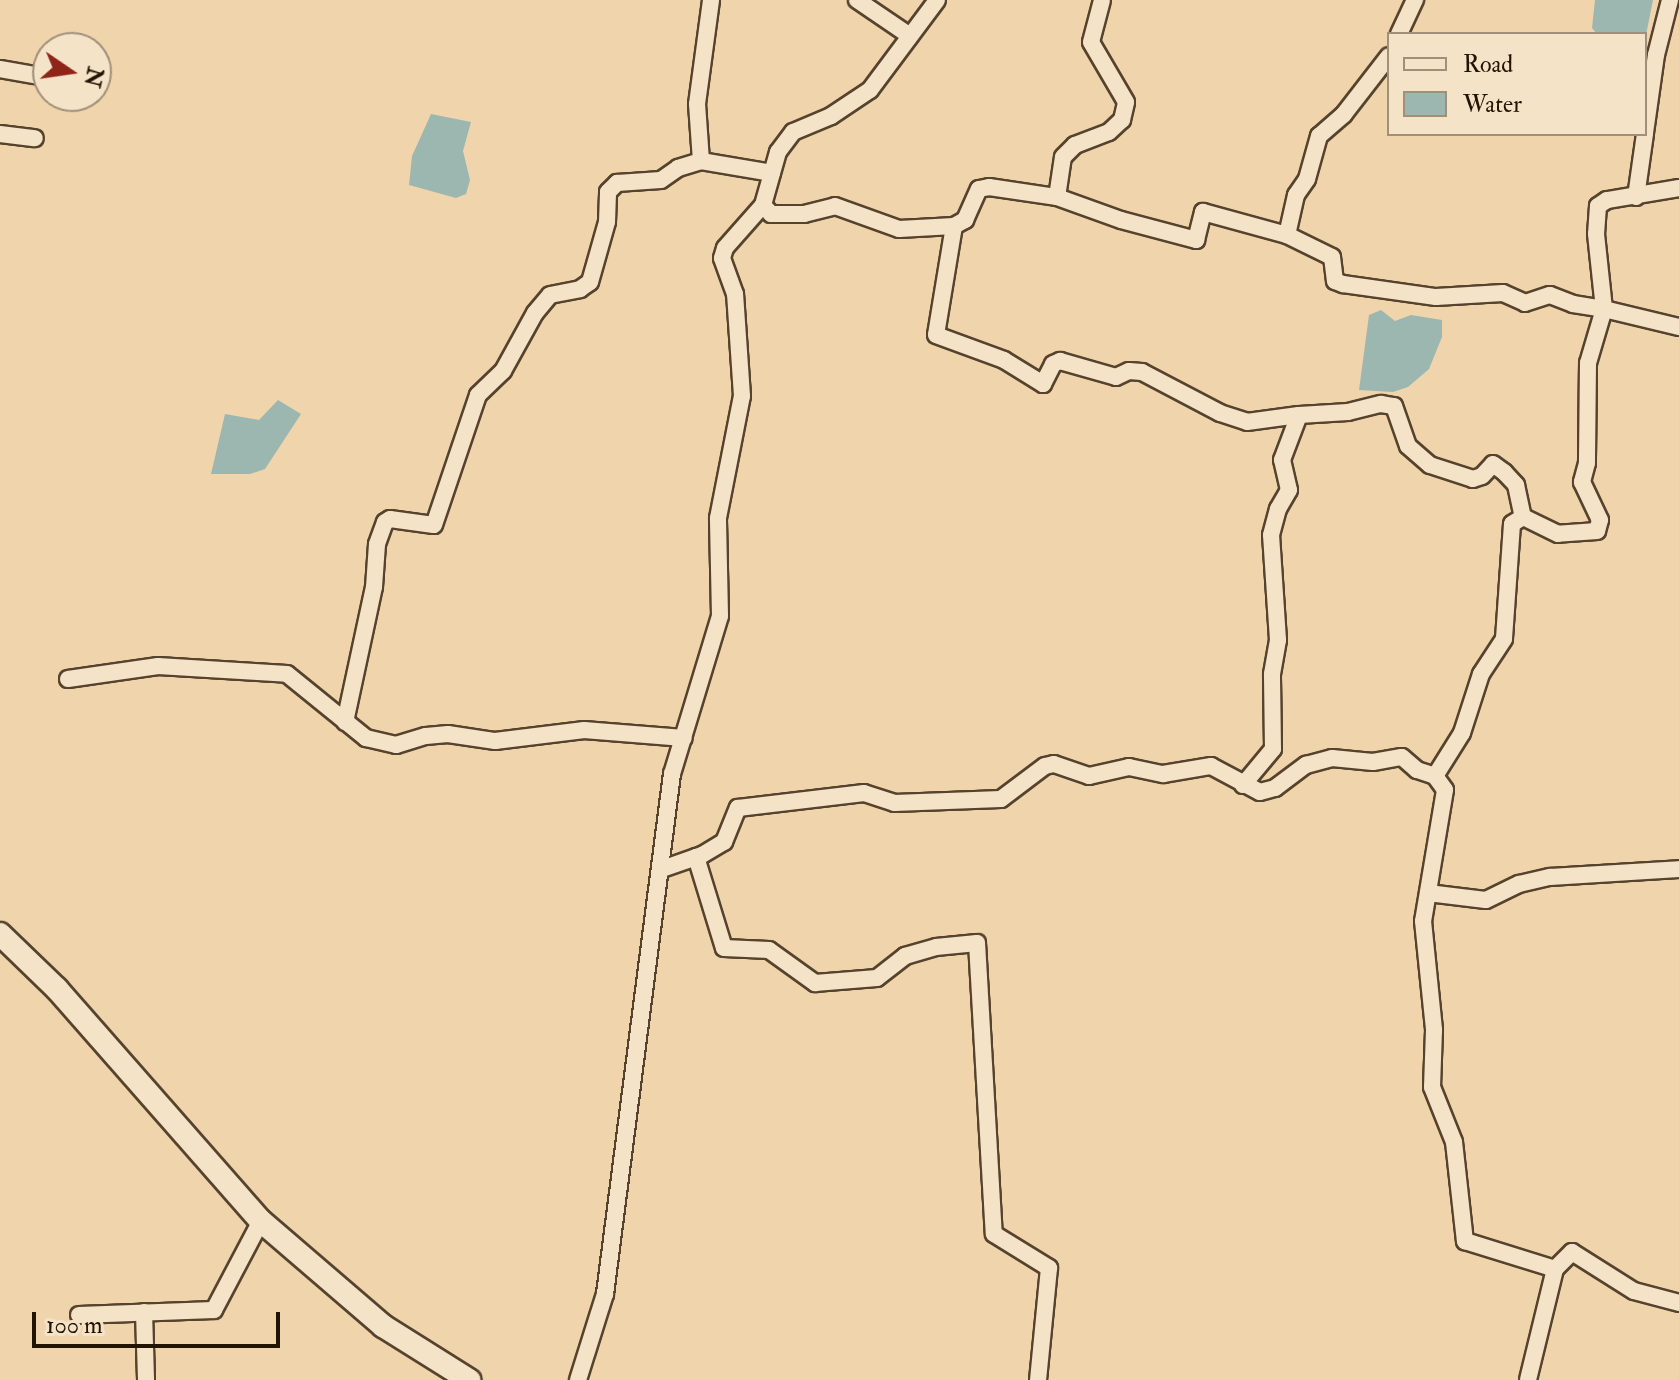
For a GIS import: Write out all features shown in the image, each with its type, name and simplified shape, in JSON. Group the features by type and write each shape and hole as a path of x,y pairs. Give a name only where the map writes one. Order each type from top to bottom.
{"main road":[{"path":"0,934 57,989 261,1221 383,1326 469,1380"}],"street":[{"path":"701,161 697,104 711,0"},
{"path":"857,0 910,36"},
{"path":"578,1380 605,1294 672,774 720,616 718,518 742,396 735,294 722,258 725,248 763,205 778,152 793,132 831,116 870,90 937,0"},
{"path":"1057,197 1063,157 1075,145 1109,132 1122,120 1126,102 1091,42 1102,0"},
{"path":"1400,32 1415,0"},
{"path":"1647,119 1656,55 1670,0"},
{"path":"1287,235 1296,195 1307,179 1319,136 1344,114 1387,59"},
{"path":"0,69 32,74"},
{"path":"0,134 35,138"},
{"path":"1636,197 1645,136"},
{"path":"345,722 374,587 377,544 385,522 390,519 428,527 434,525 478,395 503,371 535,313 550,295 580,289 590,282 607,222 608,192 617,183 661,180 678,168 701,161 772,173"},
{"path":"763,205 771,214 804,214 835,206 899,229 954,226 965,220 979,189 1012,188 1057,197 1121,220 1196,240 1203,212 1287,235 1332,257 1335,281 1343,284 1436,297 1503,293 1525,303 1550,295 1679,327"},
{"path":"1523,517 1558,534 1597,531 1600,520 1582,482 1587,449 1588,363 1604,309 1596,234 1598,206 1607,200 1679,188"},
{"path":"954,226 936,335 1004,360 1043,384 1053,364 1060,361 1116,377 1129,371 1142,372 1220,413 1247,422 1348,412 1381,404 1394,406 1408,446 1430,465 1473,479 1482,476 1493,464 1504,472 1516,485 1523,517"},
{"path":"1243,785 1273,749 1272,674 1278,640 1271,535 1278,509 1289,490 1282,460 1299,415"},
{"path":"1435,776 1462,733 1481,674 1504,639 1512,524 1523,517"},
{"path":"68,679 158,666 287,674 366,738 396,745 426,736 448,734 495,741 584,730 684,738"},
{"path":"662,869 696,857 724,842 738,808 864,793 894,803 1001,799 1045,766 1054,764 1089,776 1129,767 1163,774 1211,766 1260,792 1275,788 1306,765 1332,758 1373,762 1402,757 1417,770 1435,776 1445,790 1423,921 1434,1030 1432,1087 1454,1142 1465,1241 1555,1269"},
{"path":"696,857 724,948 769,950 815,983 877,978 905,956 936,947 977,943 994,1234 1049,1268 1038,1380"},
{"path":"1428,893 1486,900 1519,884 1550,877 1679,869"},
{"path":"79,1315 214,1310 261,1221"},
{"path":"1528,1380 1555,1269 1572,1252 1634,1291 1679,1303"},
{"path":"144,1312 146,1380"}],"water":[{"path":"1595,0 1653,0 1647,32 1595,32 1592,28"},
{"path":"431,114 471,122 463,151 470,180 466,194 456,198 409,185 412,156"},
{"path":"1381,310 1395,321 1411,315 1442,320 1442,337 1429,369 1408,387 1393,392 1359,390 1369,315"},
{"path":"278,400 301,414 265,469 250,474 211,474 225,414 259,420"}]}
